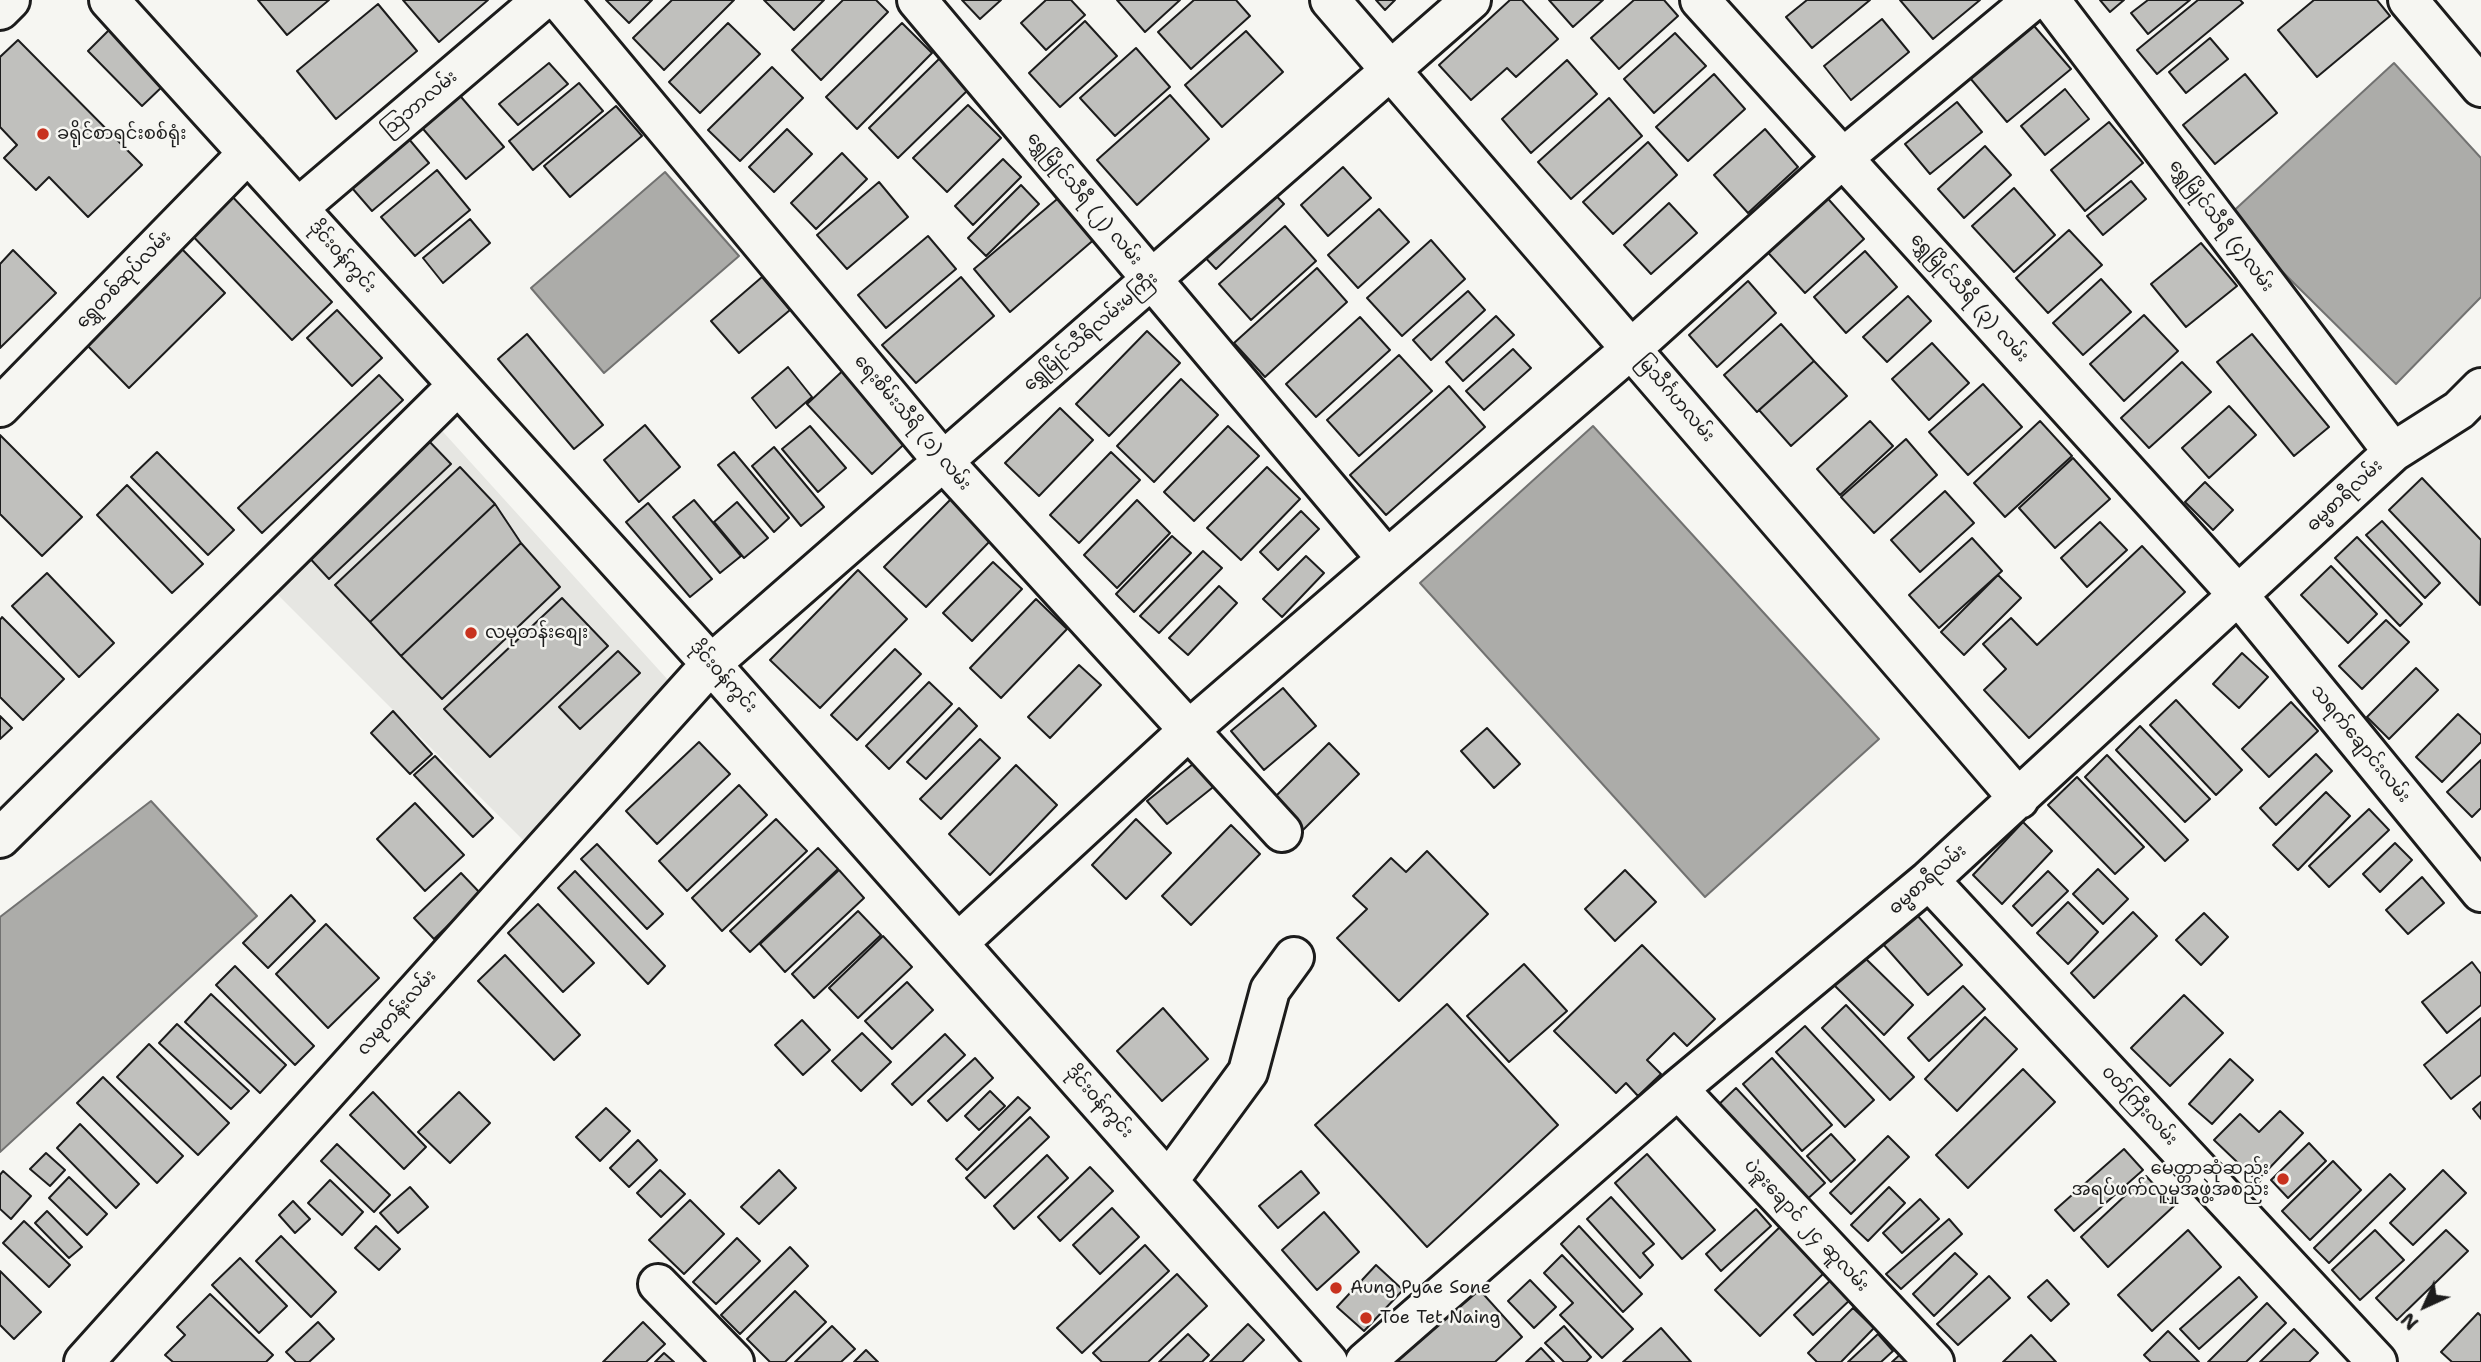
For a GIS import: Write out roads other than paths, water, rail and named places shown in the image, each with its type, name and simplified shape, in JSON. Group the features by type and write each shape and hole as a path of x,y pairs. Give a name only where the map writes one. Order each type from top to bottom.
{"street":[{"path":"0,10 10,0"},
{"name":"ဒိုင်းဝန်ကွင်း","path":"109,0 711,664 1328,1362"},
{"name":"သြဘာလမ်း","path":"298,208 542,0"},
{"name":"ရေးစိမ်းသီရိ (၁) လမ်း","path":"559,0 943,461 1282,832"},
{"name":"ရွှေမြိုင်သီရီ (၂) လမ်း","path":"916,0 1387,559"},
{"name":"မြသီင်္ဂဟလမ်း","path":"1330,0 2019,799"},
{"name":"ရွှေမြိုင်သီရိလမ်းမကြီး","path":"711,664 1471,0"},
{"name":"ရွှေမြိုင်သီရိ (၃) လမ်း","path":"1700,0 2239,596"},
{"path":"958,943 1189,730 1631,349 1843,158 2033,0"},
{"name":"ရွှေမြိုင်သီရီ (၄)လမ်း","path":"2050,0 2393,452"},
{"path":"2408,0 2481,87"},
{"name":"ရွှေတစ်ဆုပ်လမ်း","path":"0,407 248,153"},
{"path":"0,838 458,386"},
{"name":"ဓမ္မစာရီလမ်း","path":"1365,1362 1678,1089 1929,880 2393,452 2474,411"},
{"name":"သရက်ချောင်းလမ်း","path":"2239,596 2481,892"},
{"name":"လမုတန်းလမ်း","path":"84,1362 711,664"},
{"name":"၀တ်ကြီးလမ်း","path":"1929,880 2377,1362"},
{"path":"1168,1180 1248,1072 1270,990 1294,957"},
{"name":"ပဲခူးချောင် ၂၄ ဆူလမ်း","path":"1678,1089 1934,1362"},
{"path":"658,1284 734,1362"}],"place":[{"name":"ခရိုင်စာရင်းစစ်ရုံး","path":"43,134"},
{"name":"လမုတန်းစျေး","path":"471,633"},
{"name":"မေတ္တာဆုံဆည်း အရပ်ဖက်လူမှုအဖွဲ့အစည်း","path":"2283,1179"},
{"name":"Aung Pyae Sone","path":"1336,1288"},
{"name":"Toe Tet Naing","path":"1366,1318"}]}
